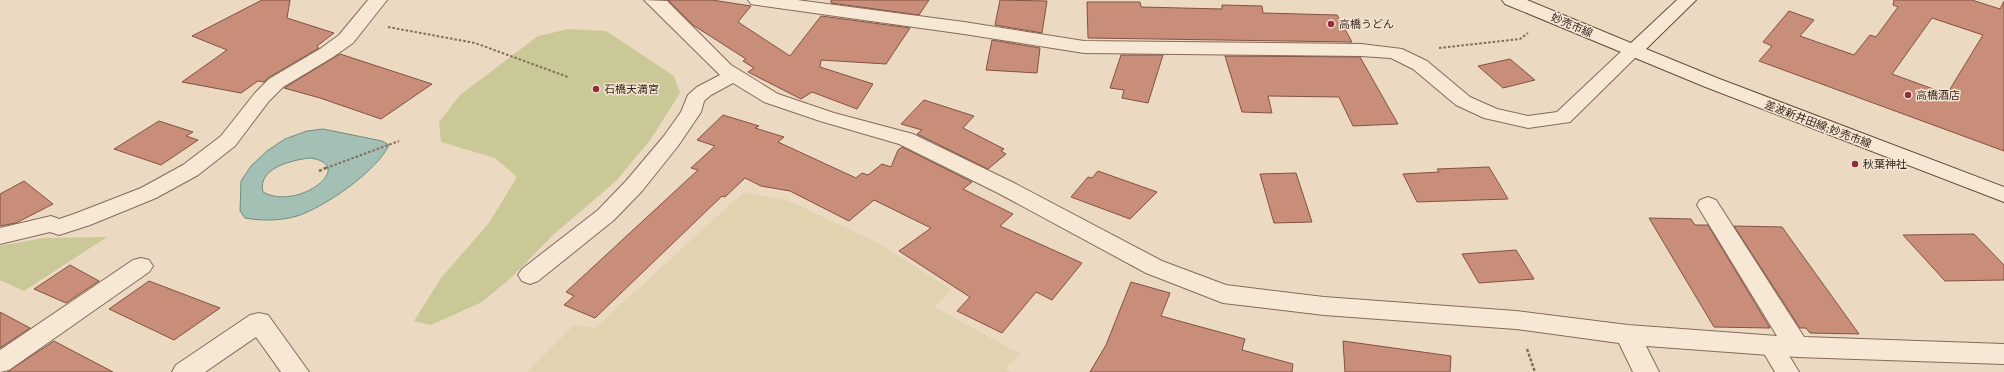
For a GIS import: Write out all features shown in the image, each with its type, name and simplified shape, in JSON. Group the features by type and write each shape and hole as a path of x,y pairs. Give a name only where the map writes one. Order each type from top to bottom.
{"street":[{"path":"0,236 51,224 59,227 113,208 168,184 207,158 229,140 268,91 291,72 345,40 360,24 371,7 378,0"},
{"path":"653,0 660,5 724,69 771,98 827,117 906,139 1006,188 1154,266 1223,294 1324,306 1516,320 1628,335 1797,347 2004,354"},
{"path":"757,0 956,27 1084,47 1361,50 1395,54 1420,65 1463,101 1491,114 1528,122 1563,118 1687,0"},
{"name":"妙売市線","path":"1511,0 1633,51"},
{"name":"差波新井田線;妙売市線","path":"1633,51 1810,122 2004,195"},
{"path":"530,275 606,215 634,186 671,141 691,112 695,99 704,91 734,75"},
{"path":"1708,205 1797,347"},
{"path":"0,363 141,266"},
{"path":"185,372 259,322 296,372"},
{"path":"1628,335 1646,372"}],"lane":[{"path":"1771,345 1787,372"}],"path":[{"path":"360,24 400,28 475,43 568,77"},
{"path":"1395,54 1520,39 1530,33"},
{"path":"319,171 399,141"}],"shaded area":[{"path":"569,29 606,31 674,76 680,93 651,139 616,181 553,235 512,277 482,302 431,325 414,321 441,278 489,223 517,177 495,158 441,142 439,122 460,95 538,36"},
{"path":"323,129 382,141 389,145 374,166 362,177 322,205 291,218 278,220 258,220 245,218 240,211 241,181 251,166 267,151 285,139 307,131","holes":["310,158 323,162 328,169 326,177 318,185 306,192 292,196 277,197 263,192 265,177 270,171 286,163"]},
{"path":"744,192 789,201 880,244 952,290 934,307 1021,354 1005,368 1011,372 527,372 574,325 595,328"},
{"path":"107,237 24,291 0,280 0,246 43,238"}],"building":[{"path":"262,0 290,0 287,18 334,33 317,46 319,48 268,78 264,82 258,81 241,93 182,82 227,50 192,36"},
{"path":"668,0 712,0 751,6 738,22 790,56 821,16 910,28 886,64 821,60 820,67 873,84 857,109 812,92 801,99 748,72 754,68 743,61 746,59 693,25"},
{"path":"831,0 929,0 919,15 831,3"},
{"path":"1000,0 1047,1 1042,33 995,25"},
{"path":"1894,0 1972,0 2000,9 2004,1 2004,151 1759,61 1772,46 1763,42 1789,11 1814,20 1800,36 1854,55 1870,35 1876,37 1898,7 1893,5","holes":["1932,18 1983,35 1947,94 1892,74"]},
{"path":"1087,2 1140,2 1141,7 1222,9 1222,5 1262,6 1263,13 1337,15 1352,42 1088,38"},
{"path":"992,40 1040,48 1037,73 986,70"},
{"path":"340,54 432,84 381,119 320,98 284,88"},
{"path":"1121,55 1163,55 1148,103 1122,98 1124,90 1110,88"},
{"path":"1225,56 1360,57 1398,124 1353,126 1339,97 1268,96 1272,113 1242,112"},
{"path":"1510,59 1535,80 1503,88 1478,66"},
{"path":"924,100 974,116 963,128 1004,149 1001,151 1006,154 988,169 917,134 922,130 901,124"},
{"path":"723,115 759,126 755,128 784,137 778,142 856,178 862,173 868,175 882,164 891,167 898,150 902,147 972,182 963,189 1013,214 1000,226 1082,263 1052,300 1036,292 1002,333 957,311 970,297 899,251 931,228 874,200 849,221 790,191 761,186 745,178 725,197 722,196 595,318 564,305 574,296 566,292 698,170 691,168 715,146 697,140"},
{"path":"159,121 193,132 186,136 198,140 161,165 114,149"},
{"path":"1489,167 1508,199 1417,202 1403,174 1439,172 1437,169"},
{"path":"1098,171 1157,192 1130,219 1071,197 1088,177 1092,178"},
{"path":"1296,173 1312,222 1274,223 1260,174"},
{"path":"24,181 53,204 16,223 0,226 0,194"},
{"path":"1649,218 1691,219 1695,225 1708,225 1770,328 1714,327"},
{"path":"1734,226 1782,227 1859,334 1810,333 1806,328 1800,328"},
{"path":"1974,234 2004,265 2004,280 1945,281 1903,235"},
{"path":"1516,250 1534,279 1479,283 1462,254"},
{"path":"70,265 99,281 66,303 34,289"},
{"path":"149,281 220,308 174,340 109,309"},
{"path":"1131,282 1170,293 1161,316 1245,339 1242,350 1293,364 1292,372 1090,372 1106,345"},
{"path":"0,312 30,328 0,348"},
{"path":"54,341 113,372 7,372"},
{"path":"1343,341 1451,356 1450,372 1345,372"}],"place":[{"name":"高橋うどん","path":"1331,24"},
{"name":"石橋天満宮","path":"596,89"},
{"name":"高橋酒店","path":"1908,95"},
{"name":"秋葉神社","path":"1855,164"}]}
